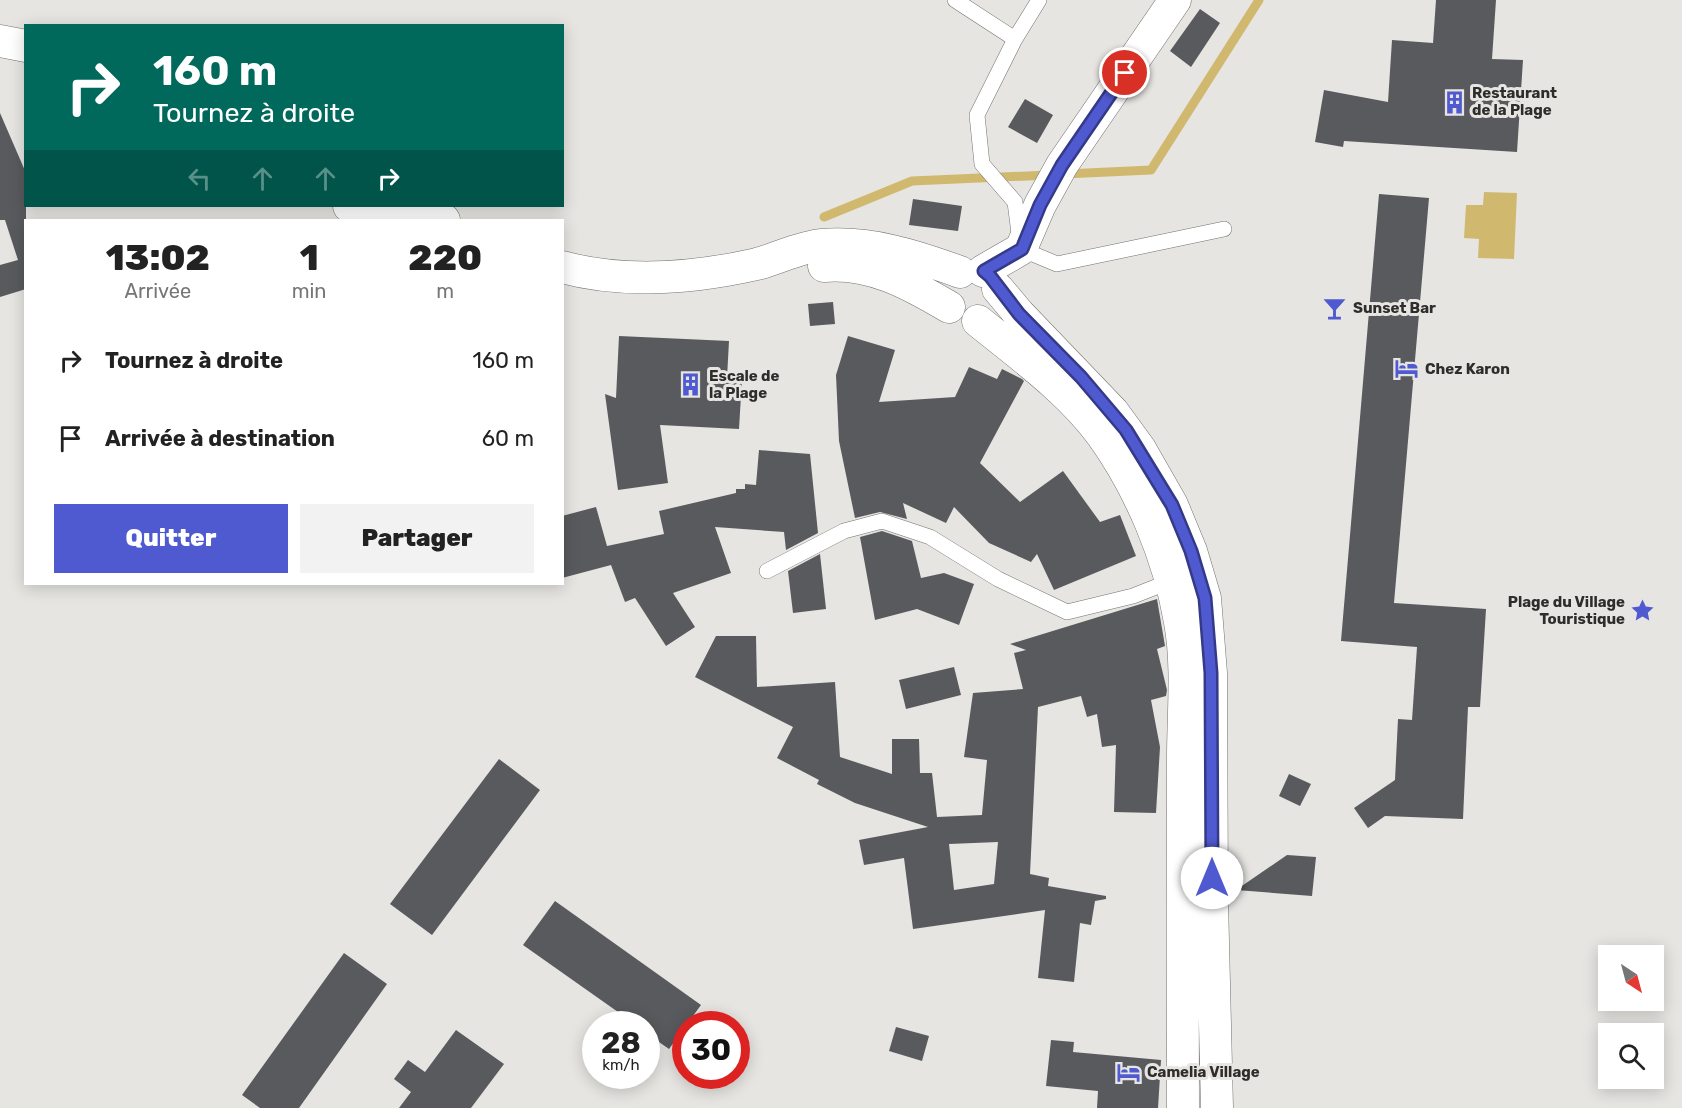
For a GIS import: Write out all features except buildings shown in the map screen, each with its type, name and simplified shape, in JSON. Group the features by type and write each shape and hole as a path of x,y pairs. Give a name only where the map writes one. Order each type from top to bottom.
{"street":[{"path":"949,307 946,291 949,283 980,277 1022,249 1027,204 1062,165 1175,0"},
{"path":"0,41 24,46"},
{"path":"408,207 441,219"},
{"path":"564,267 704,281 821,245 847,244 909,253 980,277 1019,314 1113,412 1140,449 1172,505 1191,551 1205,598 1211,673 1212,900 1217,1108"},
{"path":"564,285 632,293 704,281 835,265 858,267 901,279 949,307 959,317 978,321 1059,388 1101,434 1133,489 1155,534 1171,581 1181,624 1184,696 1183,1108"},
{"path":"978,321 992,311 980,277"}],"lane":[{"path":"956,0 1015,39"},
{"path":"1027,204 982,164 977,116 1015,39 1039,0"},
{"path":"1022,249 1057,264 1224,229"},
{"path":"767,571 844,531 882,521 930,537 998,579 1067,612 1133,596 1171,581"}],"shaded area":[{"path":"1484,192 1517,193 1514,259 1478,258 1479,239 1464,238 1466,205 1483,205"}],"waterway":[{"path":"1065,174 1151,170 1259,0"},
{"path":"824,217 912,181 1049,175"}],"place":[{"name":"Restaurant de la Plage","path":"1454,102"},
{"name":"Sunset Bar","path":"1335,308"},
{"name":"Chez Karon","path":"1407,369"},
{"name":"Escale de la Plage","path":"691,385"},
{"name":"Plage du Village Touristique","path":"1643,611"},
{"name":"Camelia Village","path":"1129,1072"}],"route":[{"path":"1125,73 1062,165 1040,205 1022,249 984,271 1019,314 1113,412 1140,449 1172,505 1191,551 1205,598 1211,673 1212,878"}]}
